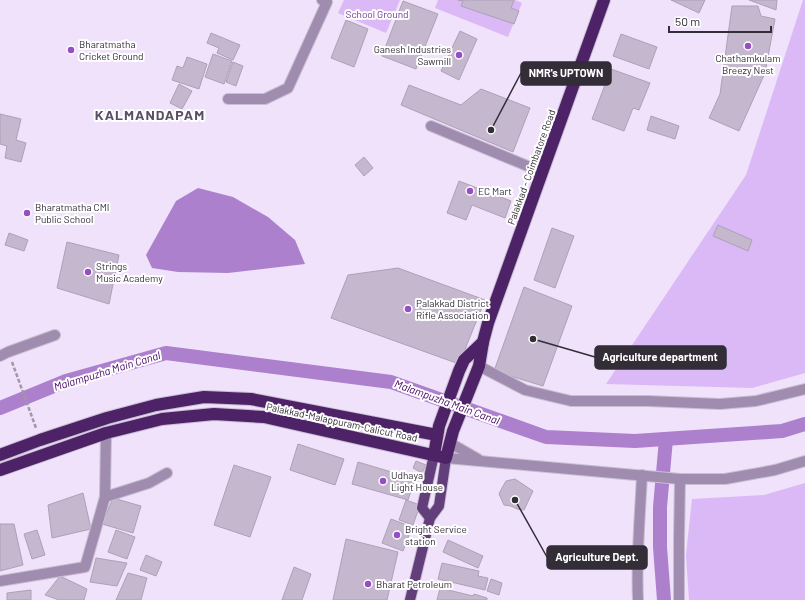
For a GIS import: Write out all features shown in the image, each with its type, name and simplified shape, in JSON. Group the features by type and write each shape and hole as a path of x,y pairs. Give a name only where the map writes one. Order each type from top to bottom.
{"highway":[{"name":"Palakkad - Coimbatore Road","path":"446,458 451,437 477,371 482,342 488,323 604,0"},
{"name":"Palakkad - Coimbatore Road","path":"434,455 438,430 459,371 464,360 482,342"},
{"name":"Palakkad-Malappuram-Calicut Road","path":"0,455 107,418 156,405 204,398 251,399 438,430"},
{"path":"227,398 228,415"},
{"name":"Palakkad-Malappuram-Calicut Road","path":"0,470 106,433 162,419 214,414 264,417 446,458"}],"main road":[{"name":"Palakkad - Coimbatore Road","path":"430,518 422,508 434,455"},
{"name":"Palakkad - Coimbatore Road","path":"410,600 430,518 439,506 446,458"}],"street":[{"path":"228,99 266,99 288,88 325,1"},
{"path":"431,126 542,172"},
{"path":"4,354 55,335"},
{"path":"477,371 525,390 571,401 648,401 720,404 756,401 805,389"},
{"path":"0,581 85,567 105,497 106,433"},
{"path":"451,437 482,461"},
{"path":"446,458 680,479 725,479 775,470 805,461"},
{"path":"105,497 149,483 167,473"},
{"path":"638,600 638,550 642,475"},
{"path":"679,600 680,479"}],"path":[{"path":"4,354 40,440"}],"green space":[{"name":"School Ground","path":"344,0 400,0 386,33 338,13"},
{"path":"438,0 515,0 522,3 508,37 435,8"},
{"path":"803,0 805,0 805,373 752,388 606,384 746,175"},
{"path":"805,483 805,600 689,600 686,555 692,499 764,495"}],"shaded area":[{"path":"198,188 233,197 268,217 295,240 305,264 228,273 178,272 152,268 146,255 176,201"}],"building":[{"path":"458,0 514,0 511,8 519,11 514,24 461,6 463,1"},
{"path":"671,0 705,0 699,13"},
{"path":"749,0 777,0 776,10"},
{"path":"403,1 438,14 416,69 382,56"},
{"name":"Chathamkulam Breezy Nest","path":"732,6 758,6 761,16 775,19 765,73 739,131 709,118 720,94"},
{"path":"346,20 368,29 354,67 331,58"},
{"name":"Ganesh Industries Sawmill","path":"460,31 477,39 459,80 441,71"},
{"path":"211,33 240,45 233,60 217,53 219,48 207,43"},
{"path":"621,34 657,47 649,69 613,56"},
{"path":"213,54 232,61 224,84 205,77"},
{"path":"187,57 207,64 199,89 172,80 177,66 183,68"},
{"path":"233,62 243,66 236,86 226,82"},
{"path":"611,69 650,83 639,110 633,108 624,131 592,119"},
{"path":"179,84 192,91 182,109 170,103"},
{"path":"409,85 461,105 481,89 530,108 513,152 401,105"},
{"path":"0,114 21,119 16,140 26,143 21,162 5,158 7,146 0,144"},
{"path":"651,116 679,126 675,139 647,130"},
{"path":"364,157 373,168 364,176 355,165"},
{"name":"EC Mart","path":"459,181 511,201 505,218 472,205 466,220 447,213"},
{"path":"718,225 752,240 748,251 713,236"},
{"path":"552,228 574,236 555,288 534,280"},
{"path":"9,233 28,240 24,251 5,245"},
{"name":"Strings Music Academy","path":"67,242 119,255 109,304 57,288"},
{"name":"Palakkad District Rifle Association","path":"398,268 485,300 459,364 331,318 348,275"},
{"path":"524,287 572,306 543,386 494,371"},
{"path":"298,444 344,459 335,485 290,470"},
{"path":"416,461 426,465 422,473 413,468"},
{"name":"Udhaya Light House","path":"358,462 415,479 408,500 352,484"},
{"path":"234,465 271,477 250,537 214,525"},
{"path":"515,479 533,491 524,510 504,505 499,494 506,481"},
{"path":"83,493 91,529 52,538 48,505"},
{"path":"113,498 141,506 133,533 102,524"},
{"path":"406,500 420,505 413,525 399,520"},
{"name":"Bright Service station","path":"391,519 412,527 403,551 382,543"},
{"path":"0,524 14,524 23,565 0,571"},
{"path":"37,530 45,555 32,559 24,534"},
{"path":"116,530 135,537 127,559 108,552"},
{"path":"346,539 398,552 387,600 333,600"},
{"path":"448,540 483,556 478,568 443,552"},
{"path":"146,555 162,562 156,576 140,570"},
{"path":"96,558 127,563 117,586 90,582"},
{"path":"442,563 479,571 478,576 488,578 485,590 438,579"},
{"path":"294,567 311,574 302,600 282,600"},
{"path":"128,573 147,578 141,600 116,600"},
{"path":"60,576 87,589 84,600 59,600 45,595"},
{"path":"491,579 502,583 499,595 487,591"},
{"path":"440,588 473,596 474,594 487,598 487,600 437,600"},
{"path":"31,590 31,600 7,600 7,593"}],"waterway":[{"name":"Malampuzha Main Canal","path":"0,408 66,381 166,353 391,382 546,437 635,441 782,431 805,424"},
{"path":"664,600 660,547 660,507 666,439"}],"place":[{"name":"Chathamkulam Breezy Nest","path":"748,46"},
{"name":"Bharatmatha Cricket Ground","path":"71,50"},
{"name":"Ganesh Industries Sawmill","path":"459,55"},
{"name":"NMR's UPTOWN","path":"491,130"},
{"name":"EC Mart","path":"470,191"},
{"name":"Bharatmatha CMI Public School","path":"27,213"},
{"name":"Strings Music Academy","path":"88,272"},
{"name":"Palakkad District Rifle Association","path":"408,309"},
{"name":"Agriculture department","path":"533,339"},
{"name":"Udhaya Light House","path":"383,481"},
{"name":"Agriculture Dept.","path":"515,500"},
{"name":"Bright Service station","path":"397,535"},
{"name":"Bharat Petroleum","path":"368,584"}],"district":[{"name":"KALMANDAPAM","path":"150,115"}]}
